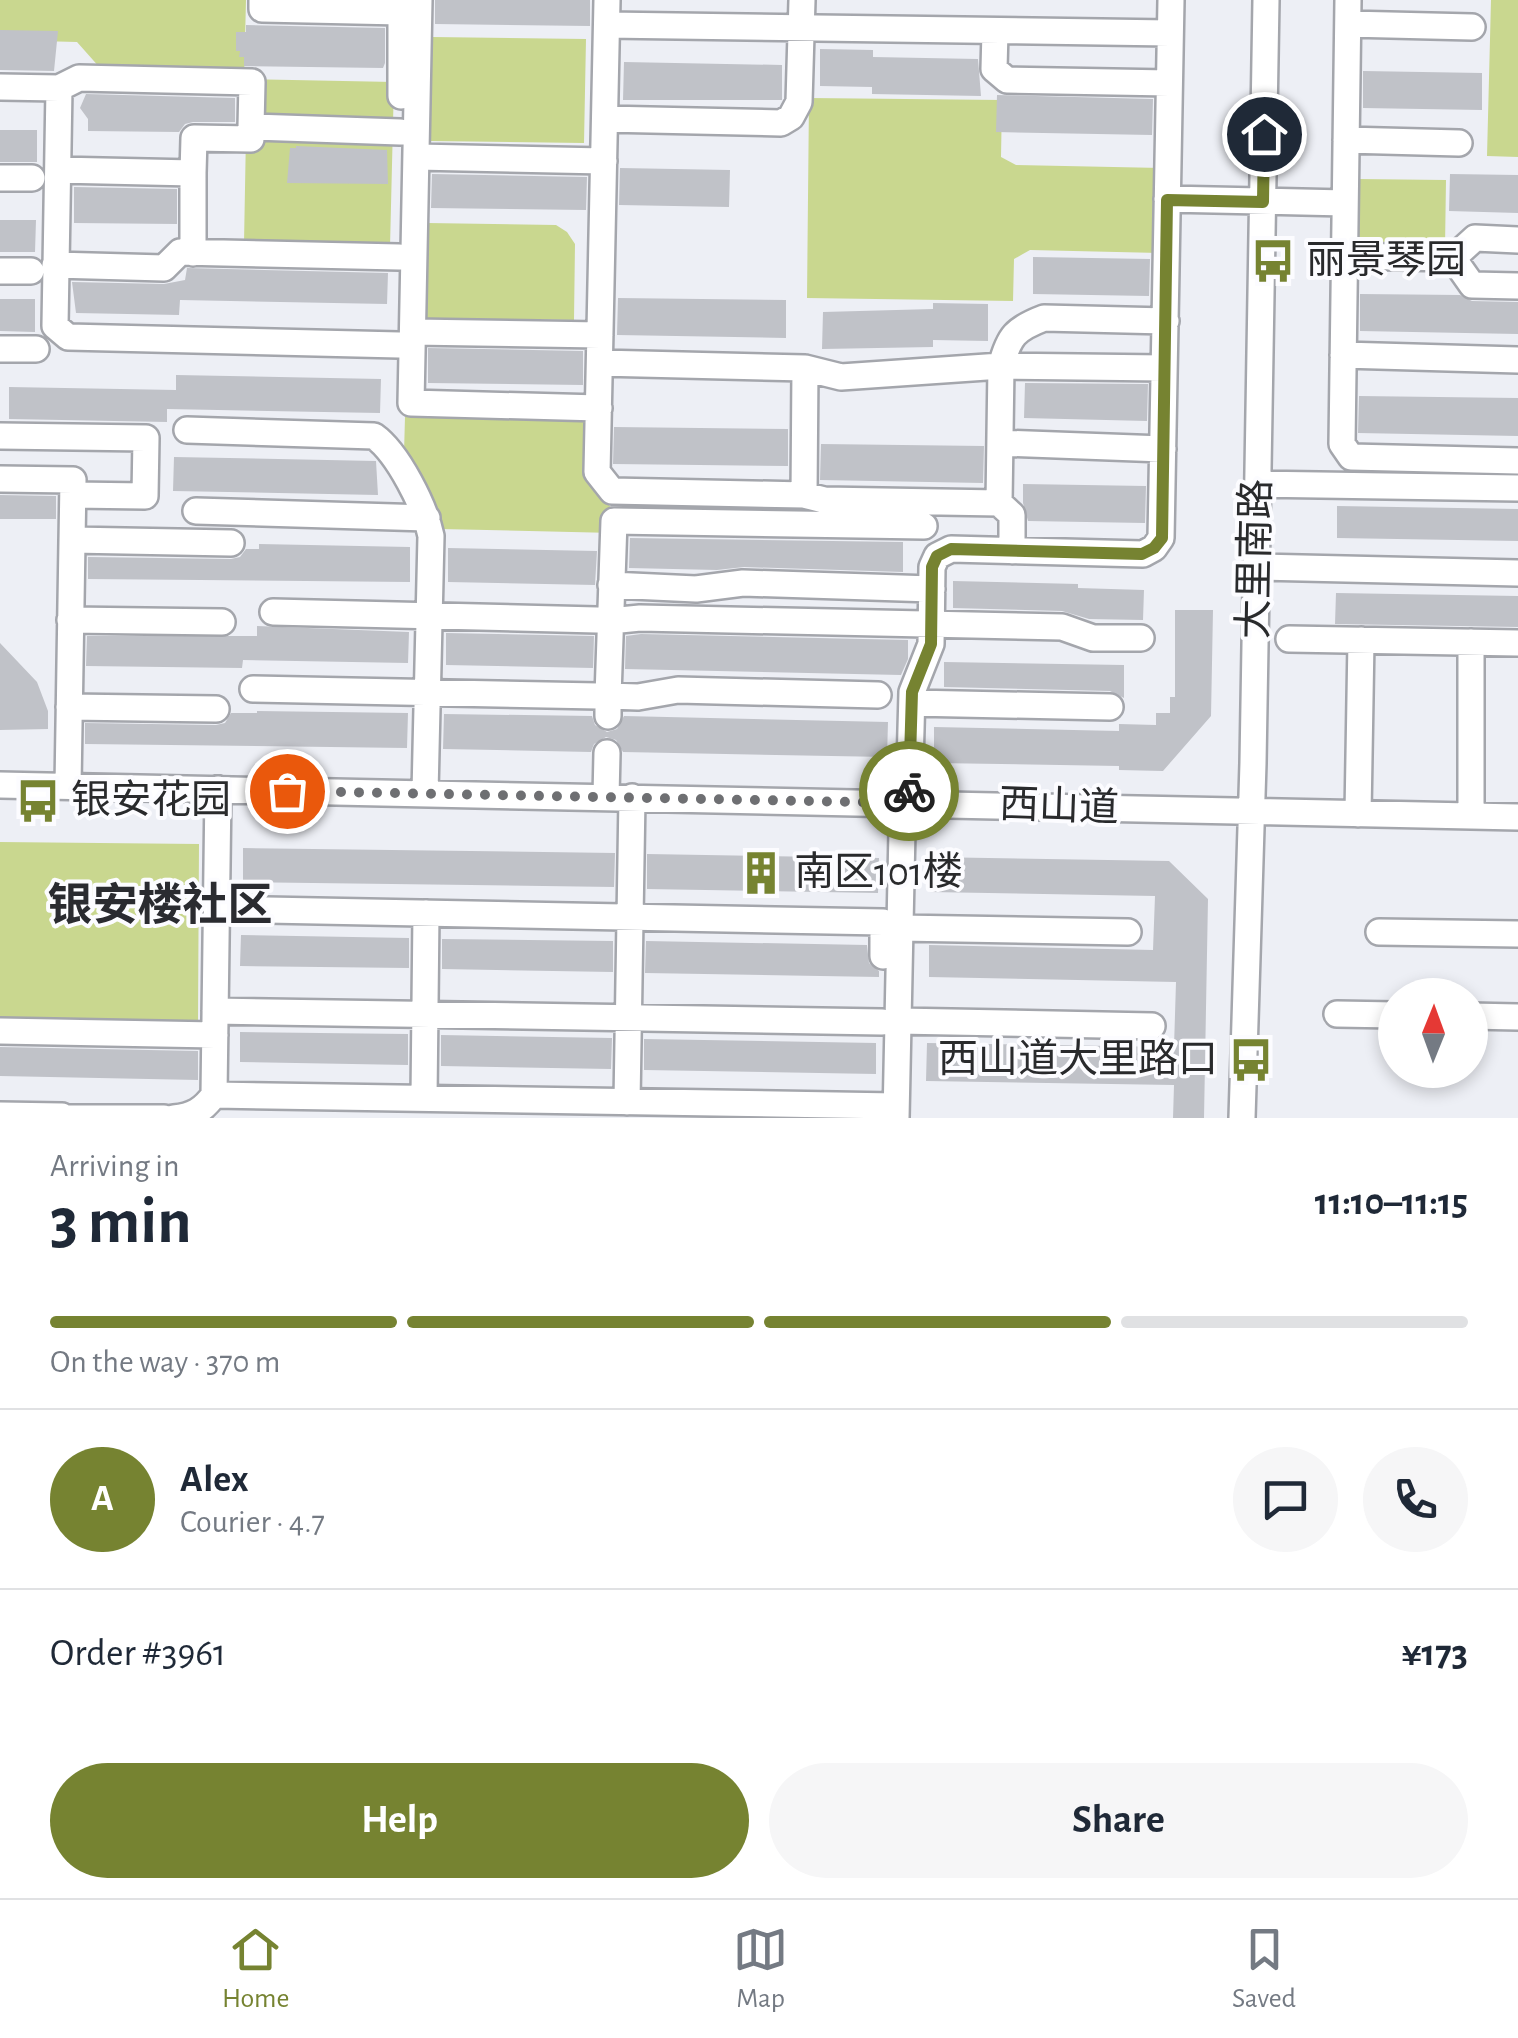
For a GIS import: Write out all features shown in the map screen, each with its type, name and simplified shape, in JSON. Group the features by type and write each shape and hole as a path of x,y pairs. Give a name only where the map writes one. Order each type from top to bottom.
{"street":[{"path":"262,0 262,9 407,4"},
{"path":"605,120 781,122 791,117 799,102 802,0"},
{"path":"890,1021 899,928 902,830 909,803 912,692 931,644 932,567 937,556 951,549 1142,554 1162,538 1170,0"},
{"name":"大里南路","path":"1242,1118 1266,0"},
{"path":"407,4 400,132 400,258 404,344 412,404 599,408"},
{"path":"404,344 417,157 407,4"},
{"path":"1012,550 1012,515 998,503 612,491 597,472 607,12 801,28 1170,34"},
{"path":"1472,27 1348,12 1342,444 1351,456 1518,461"},
{"path":"995,31 994,70 1007,80 1169,83"},
{"path":"0,87 60,88 79,78 252,82 250,139 194,138 193,253"},
{"path":"60,88 58,170 43,268 55,326 68,338 404,344 600,335"},
{"path":"251,128 400,132"},
{"path":"1346,140 1459,143"},
{"path":"417,157 604,161"},
{"path":"58,170 193,173"},
{"path":"0,178 32,178"},
{"path":"1167,200 1345,203"},
{"path":"1344,256 1453,258 1475,238 1518,240"},
{"path":"0,271 164,268 180,252 400,258"},
{"path":"1453,258 1472,284 1518,286"},
{"path":"998,503 1001,366 1008,340 1026,325 1044,318 1166,321"},
{"path":"0,348 36,349"},
{"path":"1343,355 1518,360"},
{"path":"600,363 805,368 841,378 1001,366 1164,368"},
{"path":"804,495 805,368"},
{"path":"186,430 374,436 386,445 427,518 431,536 425,793"},
{"path":"0,436 146,438 146,496 72,495"},
{"path":"1000,443 1163,449"},
{"path":"0,479 73,480 68,786"},
{"path":"1258,484 1518,488"},
{"path":"196,510 427,518"},
{"path":"605,702 604,621 611,586 614,521 924,526"},
{"path":"72,540 232,543"},
{"path":"1256,567 1518,573"},
{"path":"611,586 696,589 743,584 932,589"},
{"path":"273,612 1062,627 1093,638 1142,638"},
{"path":"70,620 222,622"},
{"path":"1290,639 1518,643"},
{"path":"1358,814 1361,640"},
{"path":"1471,642 1472,816"},
{"path":"253,689 605,702 678,690 878,695"},
{"path":"912,703 1110,707"},
{"path":"69,707 216,709"},
{"path":"608,753 619,797 631,917 628,1018 619,1107"},
{"name":"西山道","path":"0,785 1518,817"},
{"path":"174,1118 188,1117 205,1108 214,1095 218,790"},
{"path":"214,1095 244,1107 891,1110 883,922 217,909"},
{"path":"408,1105 425,1015 426,913"},
{"path":"899,928 1128,932"},
{"path":"1380,932 1518,934"},
{"path":"1337,1014 1378,1015"},
{"path":"0,1031 425,1015 1152,1026"},
{"path":"1488,1016 1518,1017"},
{"path":"0,1114 164,1118"}],"green space":[{"path":"0,0 246,0 244,81 109,78 77,42 0,40"},
{"path":"1491,0 1518,0 1518,157 1487,156"},
{"path":"432,37 586,39 584,143 430,141"},
{"path":"247,79 394,82 390,247 244,243"},
{"path":"809,98 1002,100 1001,157 1016,165 1162,168 1160,253 1030,250 1014,259 1013,301 807,298"},
{"path":"1357,179 1446,180 1445,247 1356,246"},
{"path":"427,223 556,225 567,232 575,244 574,320 425,318"},
{"path":"405,417 587,419 586,479 615,512 614,533 440,529 439,513 404,453"},
{"path":"0,842 199,844 198,1022 0,1021"}],"building":[{"path":"435,0 590,0 590,26 435,24"},
{"path":"246,25 385,28 385,63 383,68 244,66 244,57 236,51 236,32 246,32"},
{"path":"0,30 58,31 54,71 0,70"},
{"path":"820,49 873,50 873,57 978,59 981,96 872,94 872,87 820,86"},
{"path":"624,62 782,65 782,100 623,100"},
{"path":"1363,71 1482,73 1482,110 1363,108"},
{"path":"86,94 235,98 235,122 193,122 185,124 179,132 88,131 88,119 80,108"},
{"path":"997,95 1153,99 1152,135 996,132"},
{"path":"0,130 37,130 37,162 0,162"},
{"path":"290,148 387,150 388,184 287,183"},
{"path":"620,168 730,170 729,207 619,205"},
{"path":"432,174 587,177 586,210 431,208"},
{"path":"1450,174 1518,175 1518,213 1449,211"},
{"path":"74,187 177,189 177,224 74,223"},
{"path":"0,220 36,220 35,252 0,252"},
{"path":"1033,257 1150,259 1149,296 1033,294"},
{"path":"187,268 388,273 387,304 180,300 179,315 76,313 72,282 164,284 185,280"},
{"path":"1360,294 1460,295 1472,301 1518,302 1518,334 1360,331"},
{"path":"618,298 786,300 786,338 617,335"},
{"path":"0,299 35,299 35,332 0,331"},
{"path":"933,303 988,304 988,341 933,340 933,347 822,349 823,312 933,309"},
{"path":"428,348 583,351 583,385 428,383"},
{"path":"176,375 381,379 380,413 167,409 167,422 9,419 9,387 176,390"},
{"path":"1025,383 1148,384 1147,421 1024,418"},
{"path":"1359,396 1518,398 1518,436 1358,433"},
{"path":"614,427 788,429 788,466 613,464"},
{"path":"821,444 984,446 983,483 820,480"},
{"path":"174,457 376,461 378,495 173,491"},
{"path":"1023,484 1146,486 1145,523 1028,521"},
{"path":"0,495 56,496 56,519 0,519"},
{"path":"1337,506 1518,509 1518,541 1337,538"},
{"path":"630,538 903,542 903,572 629,568"},
{"path":"259,544 410,547 410,582 88,579 88,557 231,559 240,557 246,549 259,549"},
{"path":"448,548 597,551 595,585 448,582"},
{"path":"953,581 1144,590 1143,620 1089,619 1062,611 953,608"},
{"path":"1336,593 1518,596 1518,627 1335,624"},
{"path":"1175,610 1213,610 1211,716 1163,771 1119,770 1119,766 934,763 934,727 1119,731 1119,724 1156,725 1156,713 1170,713 1170,697 1175,697"},
{"path":"257,626 409,632 408,663 243,660 242,668 86,666 87,636 257,636"},
{"path":"446,633 594,636 593,668 446,665"},
{"path":"626,636 908,640 908,659 901,675 625,669"},
{"path":"0,643 37,682 48,711 48,729 0,730"},
{"path":"944,662 1124,665 1124,698 1110,691 944,687"},
{"path":"231,713 408,713 407,748 85,744 85,723 216,725 225,723"},
{"path":"444,714 592,716 595,725 607,732 617,729 624,716 888,722 887,757 623,752 616,740 606,737 594,744 591,752 443,749"},
{"path":"243,848 615,853 614,887 243,882"},
{"name":"南区101楼","path":"647,854 879,858 878,893 647,889"},
{"path":"929,857 1169,861 1208,899 1204,1118 1173,1118 1174,1085 926,1081 927,1043 1174,1047 1176,982 929,977 929,945 1153,950 1155,896 929,892"},
{"path":"241,935 409,938 409,968 240,966"},
{"path":"442,939 613,941 613,972 442,969"},
{"path":"646,941 867,945 869,963 879,971 879,977 645,973"},
{"path":"240,1032 408,1034 408,1065 240,1062"},
{"path":"441,1035 612,1038 611,1069 441,1066"},
{"path":"644,1039 876,1043 876,1074 644,1070"},
{"path":"0,1047 198,1051 198,1080 0,1076"}],"way so far":[{"path":"287,791 909,803 909,791"}],"place":[{"name":"丽景琴园","path":"1273,261"},
{"name":"银安花园","path":"38,801"},
{"name":"南区101楼","path":"761,873"},
{"name":"西山道大里路口","path":"1251,1060"}],"district":[{"name":"银安楼社区","path":"160,906"}],"route":[{"path":"909,791 912,692 931,644 932,567 937,556 951,549 1142,554 1162,538 1167,200 1263,202 1264,134"}]}
